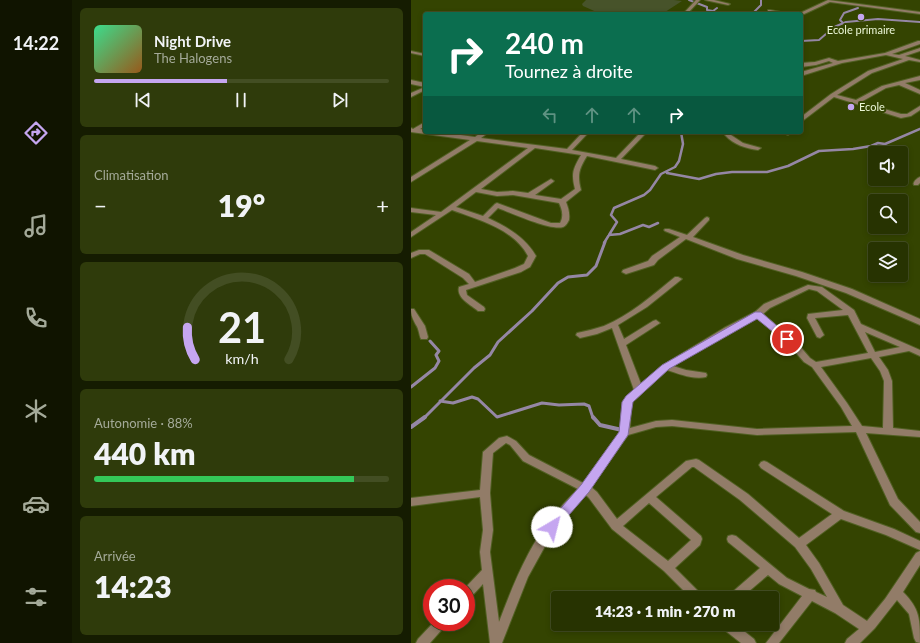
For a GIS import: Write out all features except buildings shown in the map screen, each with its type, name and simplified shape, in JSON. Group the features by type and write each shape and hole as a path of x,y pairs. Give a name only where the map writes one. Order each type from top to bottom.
{"street":[{"path":"687,12 698,0"},
{"path":"707,0 728,4"},
{"path":"803,13 831,1 920,13"},
{"path":"770,11 775,12"},
{"path":"803,73 838,63 886,54 920,42"},
{"path":"899,58 920,49"},
{"path":"411,52 423,55"},
{"path":"886,54 920,62"},
{"path":"803,65 829,59 838,63"},
{"path":"803,118 833,95 870,72 907,59"},
{"path":"857,102 884,87 920,78"},
{"path":"411,82 423,86"},
{"path":"899,84 920,92"},
{"path":"411,95 423,88"},
{"path":"833,95 901,116 909,116 920,108"},
{"path":"412,131 423,125"},
{"path":"412,131 423,132"},
{"path":"436,134 533,147 568,150 655,168"},
{"path":"411,180 483,134"},
{"path":"568,150 584,134"},
{"path":"617,160 642,134"},
{"path":"727,134 736,142 758,148"},
{"path":"411,235 451,208 533,147"},
{"path":"475,190 530,195 562,201 578,190 576,182 576,169 585,154"},
{"path":"530,195 551,181"},
{"path":"484,219 501,200 502,193"},
{"path":"497,205 549,225 557,226 565,222 565,208 562,201"},
{"path":"451,208 484,219 505,229 520,240 530,250 532,256 527,265 518,270 464,288 462,291 464,296 481,309"},
{"path":"411,210 441,214"},
{"path":"626,272 651,263 655,258 687,237 707,219"},
{"path":"667,230 740,257 799,274 849,291 920,322"},
{"path":"411,256 419,252 427,252 466,276 474,285"},
{"path":"580,336 593,334 623,320 678,279"},
{"path":"495,643 523,575 545,536 558,517 585,488 625,432 627,402 666,367 758,314 767,306 808,287 813,287 833,298 851,312 873,355 884,370 888,381 888,431"},
{"path":"411,311 421,326 424,337"},
{"path":"820,335 811,316 851,312"},
{"path":"758,314 795,346 807,360 815,365 859,428 894,502 920,529"},
{"path":"622,344 656,323"},
{"path":"614,324 639,390"},
{"path":"858,326 907,349 920,353"},
{"path":"815,365 907,349"},
{"path":"666,367 686,373 703,375"},
{"path":"625,432 665,423 757,432 859,428 920,434"},
{"path":"495,643 485,552 488,530 485,493 488,452 502,440 507,439 513,443 526,458 585,488 616,526 668,568 691,591"},
{"path":"616,526 689,464 696,463 744,498 799,544 815,566 839,608"},
{"path":"764,466 840,514 890,532 920,546"},
{"path":"411,502 485,493"},
{"path":"649,497 697,539 696,542 668,568"},
{"path":"799,544 840,514"},
{"path":"732,540 783,581 811,593 839,608 867,628"},
{"path":"851,643 867,628 897,593 920,556"},
{"path":"741,591 767,569"},
{"path":"475,585 488,571"},
{"path":"771,643 811,593"},
{"path":"897,593 908,602 914,610 920,638"},
{"path":"422,643 433,631"},
{"path":"735,631 750,643"}],"green space":[{"path":"586,0 682,1 665,12 596,12 583,6 582,4"}],"waterway":[{"path":"689,0 707,7 707,10 713,11"},
{"path":"754,12 761,5 761,0"},
{"path":"713,11 717,8"},
{"path":"843,23 840,20 844,13 858,8"},
{"path":"803,41 819,40 834,27 846,22 878,19 920,22"},
{"path":"667,173 699,179 716,174 732,172 767,172 788,166 819,151 853,149 871,146 878,143 885,144 920,129"},
{"path":"604,243 617,222 611,215 614,208 644,195 650,190 661,174 675,167 679,161 683,144 681,134"},
{"path":"609,235 620,234 643,225 649,227 658,223"},
{"path":"441,401 474,368 490,355 498,342 532,311 558,283 568,277 587,275 596,266 605,242"},
{"path":"411,387 435,368 439,361 436,355 439,351 430,341"},
{"path":"441,401 453,403 472,397 478,399 497,417 542,403 559,405 584,404 589,406 593,418"},
{"path":"425,417 441,401"},
{"path":"411,427 425,417"},
{"path":"593,417 600,425 622,430"}],"place":[{"name":"Ecole primaire","path":"861,17"},
{"name":"Ecole","path":"851,107"}],"route":[{"path":"552,527 558,517 585,488 625,432 627,402 666,367 727,330 758,314 787,339"}]}
